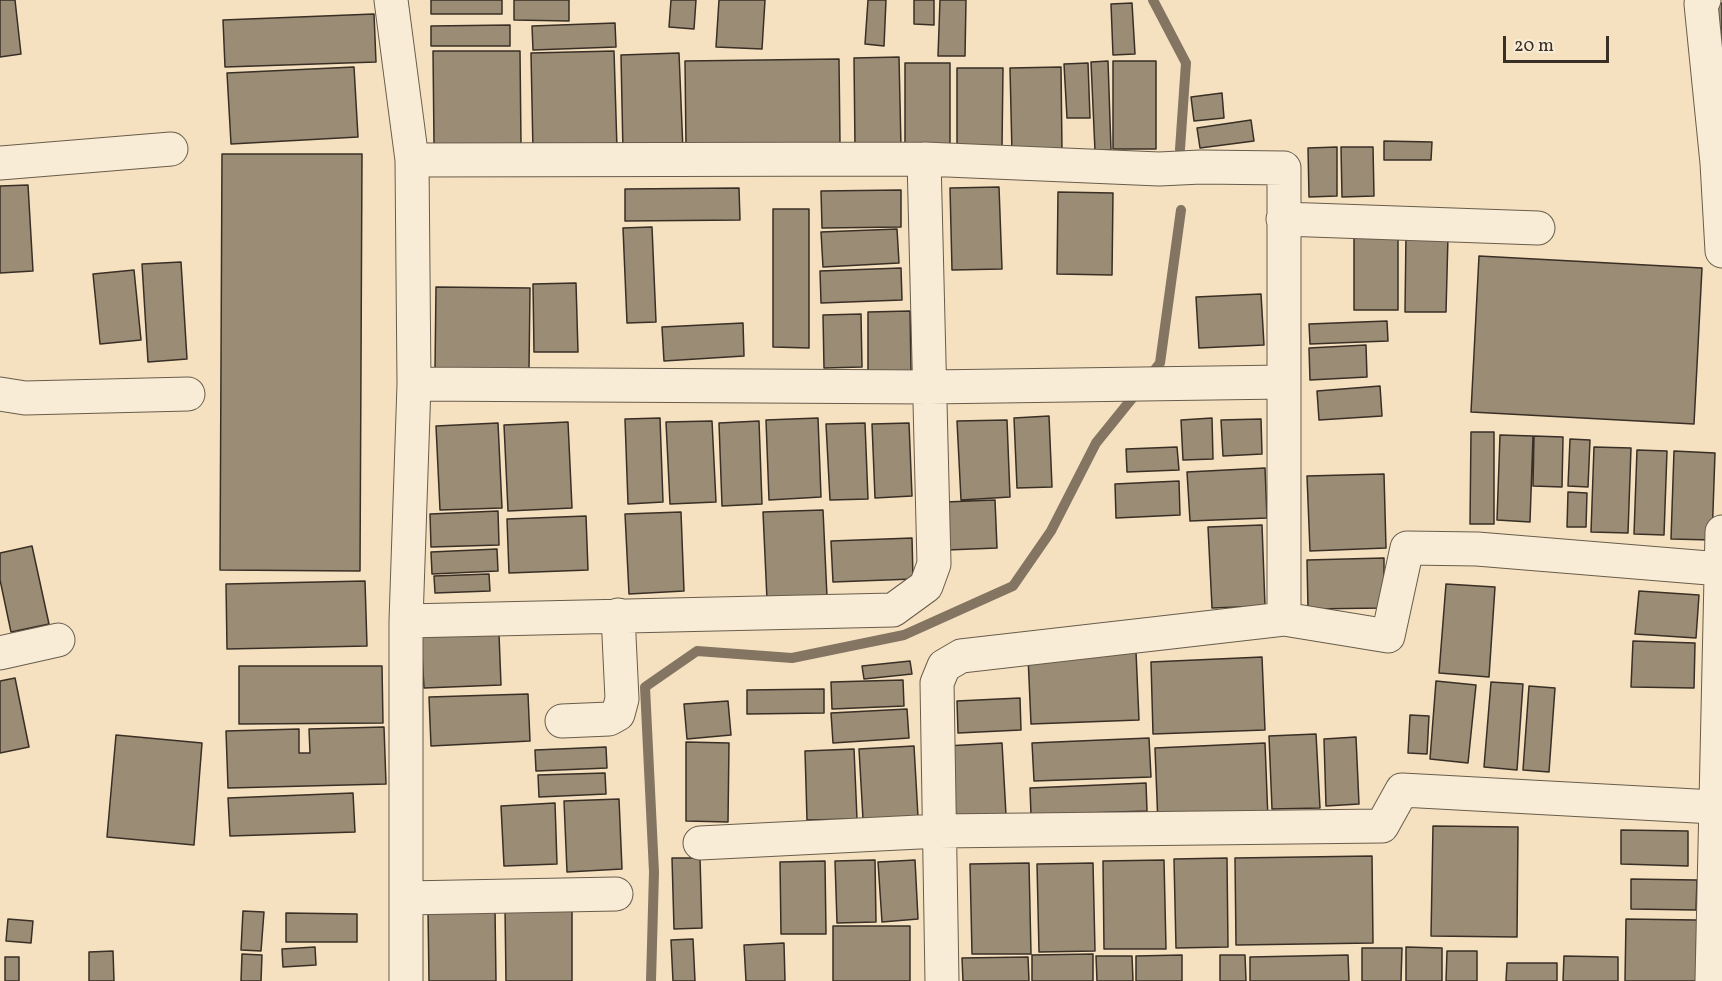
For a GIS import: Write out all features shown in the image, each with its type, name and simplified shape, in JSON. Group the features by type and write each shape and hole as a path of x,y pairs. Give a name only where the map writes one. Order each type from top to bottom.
{"street":[{"path":"391,0 412,160 414,384 406,621 406,981"},
{"path":"1704,0 1701,4 1719,163 1722,251"},
{"path":"0,163 171,149"},
{"path":"412,160 924,159 1158,170 1201,167 1284,168 1284,619"},
{"path":"406,621 893,610 926,586 934,564 924,159"},
{"path":"1283,219 1538,228"},
{"path":"414,384 929,387 1284,382"},
{"path":"0,394 25,398 188,394"},
{"path":"1715,973 1714,807 1722,532"},
{"path":"942,981 937,683 944,666 961,656 1284,619 1388,636 1407,548 1477,549 1721,569"},
{"path":"562,721 609,718 618,714 622,699 618,615"},
{"path":"1,648 58,640"},
{"path":"700,843 939,831 1382,826 1402,790 1714,807"},
{"path":"406,898 616,894"}],"building":[{"path":"0,0 15,0 21,54 0,57"},
{"path":"431,0 502,0 502,14 431,14"},
{"path":"514,0 569,0 569,21 514,20"},
{"path":"671,0 696,0 694,29 669,27"},
{"path":"719,0 765,0 762,49 716,47"},
{"path":"868,0 886,0 884,46 865,44"},
{"path":"914,0 934,0 934,25 914,24"},
{"path":"940,0 966,0 965,56 938,56"},
{"path":"1132,3 1135,54 1113,55 1111,4"},
{"path":"1722,3 1722,77 1711,5"},
{"path":"374,14 376,62 225,67 223,20"},
{"path":"615,23 616,47 533,50 532,26"},
{"path":"510,25 510,46 431,46 431,26"},
{"path":"433,51 520,51 521,144 434,144"},
{"path":"614,51 617,149 533,151 531,53"},
{"path":"679,53 683,151 623,153 621,55"},
{"path":"899,57 901,147 855,148 854,58"},
{"path":"839,59 840,145 686,147 685,61"},
{"path":"1108,61 1111,150 1095,151 1091,62"},
{"path":"1113,61 1156,61 1156,149 1113,149"},
{"path":"905,63 950,63 950,149 905,149"},
{"path":"1088,63 1090,118 1067,118 1064,64"},
{"path":"354,67 358,137 231,144 227,73"},
{"path":"1061,67 1062,152 1012,154 1010,68"},
{"path":"957,68 1003,68 1002,148 957,148"},
{"path":"1222,93 1224,118 1194,121 1191,97"},
{"path":"1251,120 1254,141 1200,148 1197,128"},
{"path":"1384,141 1432,142 1431,160 1384,160"},
{"path":"1337,147 1337,196 1309,197 1308,148"},
{"path":"1341,147 1373,147 1374,196 1342,197"},
{"path":"222,154 362,154 360,571 220,570"},
{"path":"28,185 33,271 0,273 0,186"},
{"path":"999,187 1002,269 952,270 950,188"},
{"path":"739,188 740,220 625,221 625,189"},
{"path":"901,190 901,227 822,228 821,191"},
{"path":"1058,192 1113,193 1112,275 1057,274"},
{"path":"773,209 809,209 809,348 773,347"},
{"path":"652,227 656,322 627,323 623,228"},
{"path":"897,229 899,263 823,267 821,232"},
{"path":"1406,234 1448,236 1446,312 1405,312"},
{"path":"1354,236 1398,236 1398,310 1354,310"},
{"path":"1479,256 1702,268 1694,424 1471,412"},
{"path":"181,262 187,359 148,362 142,264"},
{"path":"901,268 902,300 821,303 820,271"},
{"path":"134,270 141,340 100,344 93,274"},
{"path":"576,283 578,352 534,352 533,284"},
{"path":"436,287 530,288 529,370 435,369"},
{"path":"1261,294 1264,345 1199,348 1196,297"},
{"path":"910,311 911,371 868,371 868,312"},
{"path":"861,314 862,367 824,368 823,315"},
{"path":"1387,321 1388,341 1310,344 1309,324"},
{"path":"743,323 744,356 664,361 662,327"},
{"path":"1366,345 1367,377 1310,380 1309,348"},
{"path":"1380,386 1382,416 1319,420 1317,391"},
{"path":"1049,416 1052,487 1017,488 1014,418"},
{"path":"660,418 663,502 628,504 625,419"},
{"path":"818,418 821,497 769,500 766,420"},
{"path":"1212,418 1213,459 1183,460 1181,420"},
{"path":"1261,419 1262,454 1223,456 1221,420"},
{"path":"1007,420 1010,497 961,500 957,421"},
{"path":"712,421 716,502 670,504 666,422"},
{"path":"759,421 762,504 722,506 719,423"},
{"path":"568,422 572,508 508,511 504,425"},
{"path":"498,423 502,508 440,510 436,426"},
{"path":"865,423 868,499 830,500 826,424"},
{"path":"909,423 912,496 875,498 872,424"},
{"path":"1471,432 1494,432 1494,524 1470,524"},
{"path":"1500,435 1533,436 1530,522 1497,520"},
{"path":"1534,436 1563,437 1562,487 1533,486"},
{"path":"1570,439 1590,440 1588,487 1568,486"},
{"path":"1177,447 1179,470 1127,472 1126,449"},
{"path":"1594,447 1631,448 1628,533 1591,532"},
{"path":"1637,450 1667,451 1664,535 1634,534"},
{"path":"1674,451 1715,453 1712,540 1671,539"},
{"path":"1265,468 1267,518 1190,521 1187,472"},
{"path":"1384,474 1386,548 1310,551 1307,476"},
{"path":"1179,481 1180,515 1116,518 1115,484"},
{"path":"1568,492 1587,493 1586,527 1567,527"},
{"path":"995,500 997,548 947,550 945,502"},
{"path":"823,510 827,597 767,600 763,512"},
{"path":"498,511 499,545 431,547 430,514"},
{"path":"681,512 684,591 629,594 625,514"},
{"path":"586,516 588,570 509,573 507,519"},
{"path":"1262,525 1265,606 1212,608 1208,527"},
{"path":"912,538 913,579 833,582 831,541"},
{"path":"32,546 49,624 11,632 0,580 0,553"},
{"path":"497,549 498,571 432,574 431,552"},
{"path":"1384,558 1384,608 1308,609 1307,560"},
{"path":"489,574 490,591 435,593 434,576"},
{"path":"365,581 367,646 227,649 226,584"},
{"path":"1446,584 1495,587 1489,677 1439,673"},
{"path":"1639,591 1699,595 1696,638 1635,634"},
{"path":"499,634 501,685 424,688 421,637"},
{"path":"1633,641 1695,643 1694,688 1631,687"},
{"path":"1136,652 1139,720 1031,724 1028,656"},
{"path":"1262,657 1265,730 1153,734 1151,662"},
{"path":"910,661 912,674 864,679 862,666"},
{"path":"239,666 382,666 383,723 239,724"},
{"path":"15,678 29,747 0,753 0,681"},
{"path":"903,680 904,706 832,709 831,682"},
{"path":"1436,681 1476,685 1468,763 1430,759"},
{"path":"1491,682 1523,684 1517,770 1484,767"},
{"path":"1529,686 1555,688 1549,772 1523,770"},
{"path":"824,689 824,713 747,714 747,690"},
{"path":"528,694 530,741 431,746 429,697"},
{"path":"1020,698 1021,730 958,733 957,701"},
{"path":"728,701 731,735 687,739 684,704"},
{"path":"907,709 909,738 833,743 831,713"},
{"path":"1410,715 1429,716 1427,754 1408,753"},
{"path":"384,727 386,784 228,788 226,731 299,729 299,753 310,753 309,729"},
{"path":"1316,734 1320,808 1272,809 1269,736"},
{"path":"116,735 202,743 194,845 107,837"},
{"path":"1356,737 1359,804 1326,806 1324,739"},
{"path":"1149,738 1151,777 1034,781 1032,743"},
{"path":"686,742 729,743 728,822 686,821"},
{"path":"1002,743 1006,815 948,817 945,746"},
{"path":"1265,743 1268,820 1158,825 1155,748"},
{"path":"914,746 918,817 863,819 859,749"},
{"path":"606,747 607,768 536,771 535,750"},
{"path":"854,749 857,819 807,820 805,751"},
{"path":"605,773 606,794 539,797 538,775"},
{"path":"1146,783 1147,811 1031,815 1030,788"},
{"path":"353,793 355,832 230,836 228,798"},
{"path":"619,799 622,869 567,872 564,801"},
{"path":"555,803 557,864 504,866 501,806"},
{"path":"1433,826 1518,827 1517,937 1431,936"},
{"path":"1621,830 1688,831 1688,866 1621,864"},
{"path":"1372,856 1373,943 1236,945 1235,858"},
{"path":"672,858 700,858 702,928 674,929"},
{"path":"1227,858 1228,947 1176,948 1174,859"},
{"path":"875,860 876,922 837,923 835,861"},
{"path":"915,860 918,919 882,922 878,862"},
{"path":"1164,860 1166,949 1104,949 1103,861"},
{"path":"825,861 826,934 781,934 780,862"},
{"path":"1029,863 1031,954 972,954 970,864"},
{"path":"1093,863 1095,951 1039,952 1037,864"},
{"path":"1631,879 1697,880 1696,910 1631,909"},
{"path":"572,907 572,981 506,981 505,908"},
{"path":"428,909 495,909 496,981 429,981"},
{"path":"243,911 264,912 261,951 241,950"},
{"path":"286,913 357,914 357,942 286,942"},
{"path":"8,919 33,921 31,943 6,941"},
{"path":"1626,919 1697,920 1696,981 1625,981"},
{"path":"833,926 910,926 910,981 833,981"},
{"path":"693,939 695,981 673,981 671,940"},
{"path":"784,943 785,981 746,981 744,945"},
{"path":"315,947 316,965 283,967 282,949"},
{"path":"1406,947 1442,948 1442,981 1406,981"},
{"path":"1362,948 1402,948 1401,981 1362,981"},
{"path":"113,951 114,981 89,981 89,952"},
{"path":"1447,951 1477,951 1477,981 1446,981"},
{"path":"242,954 262,955 261,981 241,981"},
{"path":"1093,954 1093,981 1032,981 1032,955"},
{"path":"1182,955 1182,981 1136,981 1136,956"},
{"path":"1220,955 1245,955 1246,981 1220,981"},
{"path":"1348,955 1349,981 1250,981 1250,957"},
{"path":"1096,956 1132,956 1133,981 1097,981"},
{"path":"1564,956 1618,957 1618,981 1563,981"},
{"path":"5,957 19,957 19,981 5,981"},
{"path":"1028,957 1029,981 963,981 962,958"},
{"path":"1507,963 1557,963 1557,981 1506,981"}],"waterway":[{"path":"1153,0 1186,63 1180,149"},
{"path":"1148,378 1160,363 1181,210"},
{"path":"651,981 654,872 645,687 697,651 792,658 904,635 1013,586 1051,531 1096,443 1138,391"}]}
